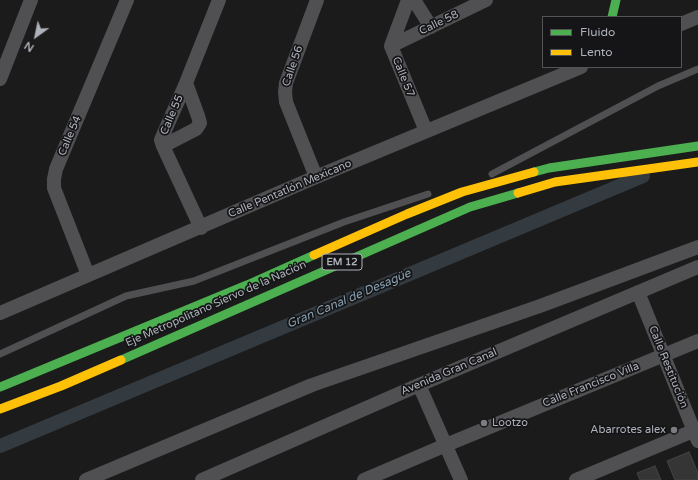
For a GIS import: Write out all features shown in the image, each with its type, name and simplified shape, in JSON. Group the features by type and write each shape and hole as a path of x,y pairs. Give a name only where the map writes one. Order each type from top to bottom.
{"main road":[{"path":"612,16 616,0"},
{"name":"Eje Metropolitano Siervo de la Nación","path":"0,387 247,285 407,214 462,192 549,168 698,146"},
{"name":"Eje Metropolitano Siervo de la Nación","path":"1,409 61,386 470,207 555,182 698,162"}],"street":[{"path":"0,78 31,0"},
{"name":"Calle 54","path":"88,275 54,188 54,179 56,169 127,0"},
{"name":"Calle 55","path":"200,228 163,146 162,140 219,0"},
{"name":"Calle 56","path":"316,177 286,102 285,92 286,83 317,0"},
{"name":"Calle 57","path":"408,0 391,46 426,131"},
{"path":"414,0 431,27"},
{"name":"Calle 58","path":"391,46 486,0"},
{"path":"682,24 698,17"},
{"name":"Calle Pentatlón Mexicano","path":"0,313 316,177 579,68"},
{"path":"163,146 196,129 200,123 186,83"},
{"path":"86,480 312,385 533,309 698,247"},
{"name":"Avenida Gran Canal","path":"202,480 419,385 698,267"},
{"name":"Calle Restitución","path":"638,292 696,434"},
{"name":"Calle Francisco Villa","path":"364,480 698,341"},
{"path":"419,385 460,480"},
{"path":"576,480 696,434"}],"lane":[{"path":"482,177 496,172 658,86 698,69"},
{"path":"0,354 126,296 194,281 344,222 438,191"}],"building":[{"path":"689,452 698,473 698,480 675,480 667,461"},
{"path":"655,466 661,480 640,480 637,473"}],"waterway":[{"name":"Gran Canal de Desagüe","path":"0,446 643,176"}],"traffic: fast":[{"path":"612,16 616,0"},
{"path":"534,172 549,168 698,146"},
{"path":"121,360 470,207 518,193"},
{"path":"0,387 247,285 314,255"}],"traffic: slow":[{"path":"518,193 555,182 698,162"},
{"path":"314,255 407,214 462,192 534,172"},
{"path":"0,409 61,386 121,360"}],"place":[{"name":"Lootzo","path":"484,423"},
{"name":"Abarrotes alex","path":"674,430"}]}
